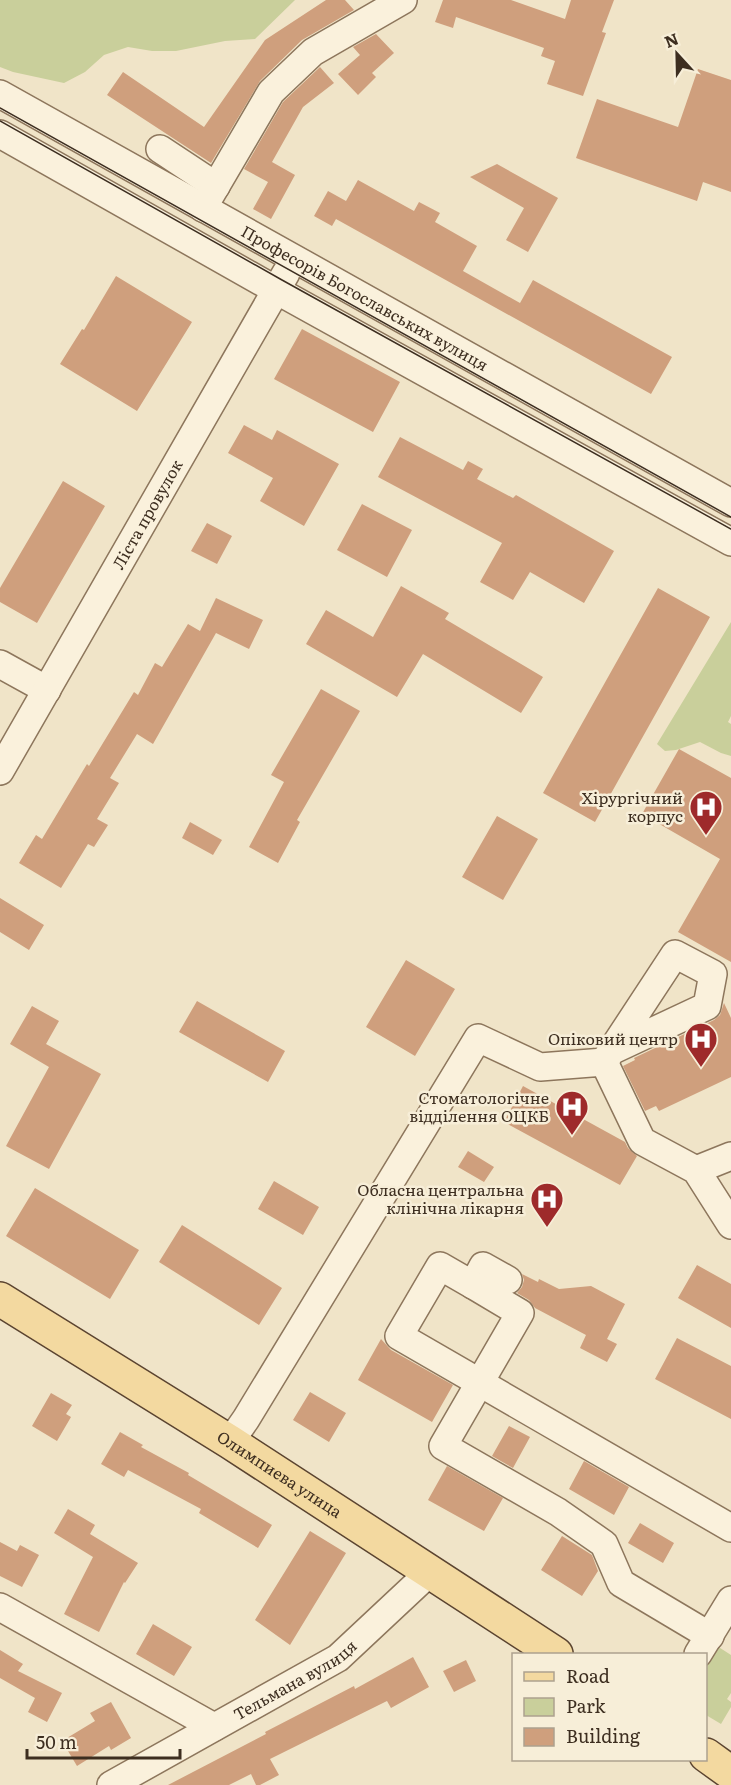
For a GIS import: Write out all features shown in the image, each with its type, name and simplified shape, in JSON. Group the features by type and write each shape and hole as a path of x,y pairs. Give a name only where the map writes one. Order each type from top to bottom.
{"main road":[{"name":"Олимпиева улица","path":"0,1299 230,1442 554,1653"},
{"path":"707,1756 731,1773"}],"street":[{"path":"160,149 209,197 271,92 313,52 403,0"},
{"name":"Професорів Богославських вулиця","path":"0,94 209,197 294,259 731,503"},
{"name":"Професорів Богославських вулиця","path":"0,134 731,542"},
{"name":"Ліста провулок","path":"0,771 294,259"},
{"path":"0,664 47,690"},
{"path":"230,1442 478,1038 540,1067 607,1057 642,1141 696,1170 731,1225"},
{"path":"696,1170 731,1156"},
{"path":"731,1528 480,1383 399,1336 440,1266 520,1313 480,1383 443,1446 558,1512 604,1544 621,1583 704,1645 731,1600"},
{"path":"473,1285 483,1266 508,1280"},
{"name":"Тельмана вулиця","path":"111,1785 338,1658 430,1571"},
{"path":"0,1607 214,1727"},
{"path":"724,1785 731,1780"}],"green space":[{"path":"0,0 295,0 255,39 225,41 176,51 152,51 128,47 104,55 85,72 64,83 0,67"},
{"path":"731,622 731,716 728,722 731,724 731,756 700,742 665,751 657,744"},
{"path":"717,1646 731,1655 731,1693 727,1699 731,1702 731,1707 721,1724 707,1716 707,1653"}],"building":[{"path":"326,0 345,0 354,10 302,40 260,81 211,163 107,95 123,72 204,127 265,40"},
{"path":"443,0 511,0 565,19 571,0 614,0 602,32 606,33 583,96 547,84 555,61 541,56 544,48 456,17 453,28 435,22"},
{"path":"376,34 394,53 372,73 376,77 358,95 338,74 360,55 353,47"},
{"path":"320,67 334,83 303,107 272,162 295,175 271,219 253,209 268,182 244,169 283,102"},
{"path":"698,69 731,80 731,192 703,182 697,201 576,158 597,99 678,127"},
{"path":"497,164 558,198 528,252 506,240 524,208 470,177"},
{"path":"358,180 414,211 419,202 440,213 435,222 477,246 463,271 520,303 533,280 672,357 651,394 336,219 332,226 314,216 328,191 346,201"},
{"path":"116,276 192,322 137,411 60,364 82,329 84,330"},
{"path":"302,329 400,382 373,432 274,379"},
{"path":"244,425 272,440 277,430 339,464 304,526 260,501 273,478 228,453"},
{"path":"400,437 463,470 468,461 483,469 477,479 513,498 516,495 614,551 584,603 530,572 513,600 480,582 502,543 378,477"},
{"path":"63,481 105,506 37,623 0,602 0,588"},
{"path":"362,504 412,530 387,577 337,550"},
{"path":"207,523 232,536 217,564 191,551"},
{"path":"401,586 449,613 445,619 543,677 521,713 423,654 397,697 306,644 326,610 373,637"},
{"path":"658,588 710,617 595,822 543,793"},
{"path":"216,598 263,620 249,649 216,633 153,744 137,734 110,778 119,783 97,819 108,825 94,847 88,844 61,888 19,863 36,835 42,839 134,692 138,695 155,663 162,667 188,624 200,631"},
{"path":"321,689 360,711 297,820 300,822 278,863 249,847 284,782 271,775"},
{"name":"Хірургічний корпус","path":"679,749 731,778 731,962 678,932 720,859 642,814"},
{"path":"497,816 538,839 503,900 462,877"},
{"path":"190,822 222,840 213,855 182,838"},
{"path":"0,898 44,925 29,950 0,932"},
{"path":"406,960 455,989 415,1056 366,1027"},
{"path":"197,1001 285,1051 268,1082 179,1032"},
{"path":"724,1003 731,1018 731,1077 659,1111 656,1106 645,1111 623,1066 635,1060 634,1058 714,1020 720,1015"},
{"path":"32,1006 59,1021 46,1044 101,1074 49,1169 6,1146 49,1067 10,1044"},
{"name":"Стоматологічне відділення ОЦКБ","path":"523,1086 625,1142 637,1156 620,1185 504,1122"},
{"path":"468,1151 494,1167 484,1182 458,1167"},
{"path":"274,1181 319,1207 303,1235 258,1209"},
{"path":"35,1188 139,1250 110,1299 6,1236"},
{"path":"182,1225 282,1288 259,1325 159,1262"},
{"path":"697,1265 731,1284 731,1328 678,1298"},
{"path":"522,1274 559,1289 591,1286 625,1304 607,1339 617,1344 607,1362 580,1348 586,1335 535,1308 529,1300 517,1293 524,1280"},
{"path":"677,1338 731,1366 731,1419 655,1379"},
{"path":"381,1339 391,1350 453,1385 432,1422 358,1380"},
{"path":"310,1392 346,1413 329,1442 293,1420"},
{"path":"51,1393 72,1405 66,1414 71,1417 57,1441 32,1426"},
{"path":"509,1426 530,1437 513,1468 492,1456"},
{"path":"120,1432 143,1445 141,1447 189,1473 188,1475 272,1525 258,1548 199,1513 201,1509 128,1470 124,1477 101,1464"},
{"path":"584,1461 629,1487 614,1515 569,1489"},
{"path":"447,1466 503,1498 484,1531 428,1500"},
{"path":"68,1509 95,1525 90,1534 138,1563 124,1582 99,1632 64,1614 93,1557 54,1533"},
{"path":"640,1523 674,1543 663,1563 628,1543"},
{"path":"310,1531 346,1553 290,1645 255,1620"},
{"path":"562,1536 592,1555 598,1571 582,1596 541,1570"},
{"path":"0,1542 17,1551 20,1545 39,1555 22,1587 0,1576"},
{"path":"153,1624 192,1647 174,1676 136,1654"},
{"path":"0,1650 23,1664 18,1671 62,1693 47,1722 28,1712 35,1698 0,1678"},
{"path":"413,1657 429,1687 391,1708 387,1701 270,1759 279,1775 260,1785 256,1785 251,1774 229,1785 168,1785 266,1734 265,1732 354,1686 355,1689"},
{"path":"466,1660 476,1681 454,1692 443,1671"},
{"path":"111,1702 131,1738 111,1750 109,1746 77,1766 62,1741 95,1721 90,1713"}],"tram line":[{"path":"0,108 731,517"},
{"path":"0,121 731,529"}],"place":[{"name":"Хірургічний корпус","path":"706,836"},
{"name":"Опіковий центр","path":"701,1068"},
{"name":"Стоматологічне відділення ОЦКБ","path":"572,1136"},
{"name":"Обласна центральна клінічна лікарня","path":"547,1228"}]}
